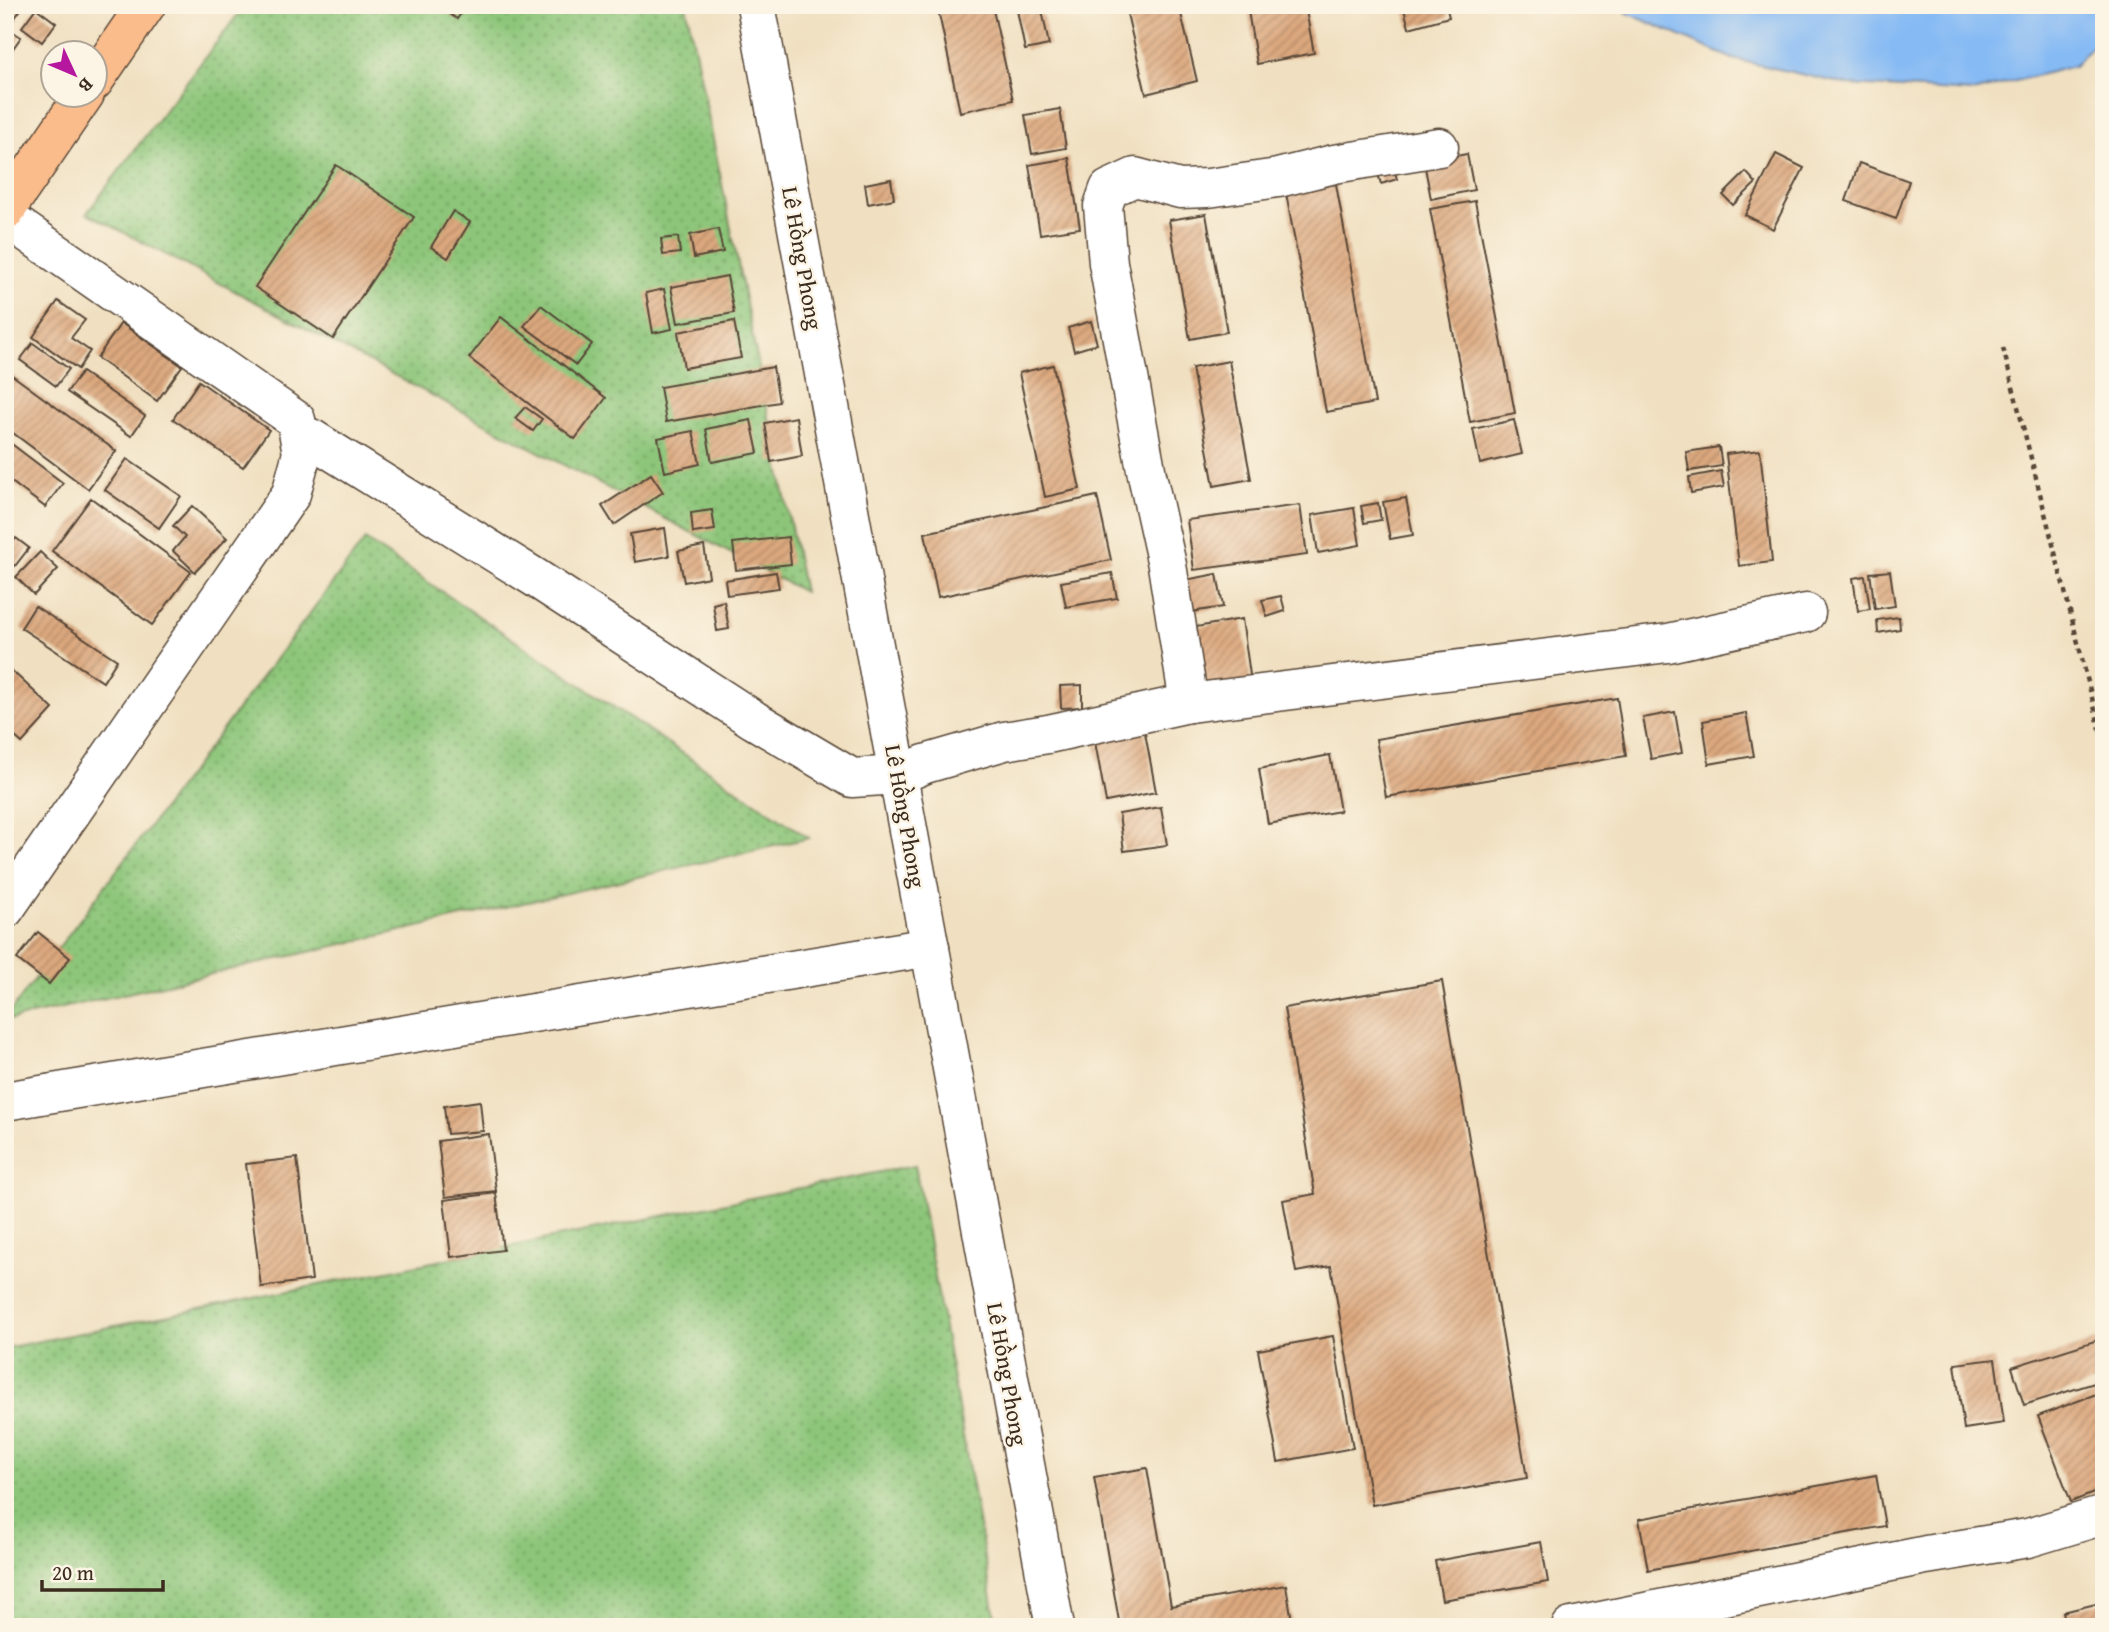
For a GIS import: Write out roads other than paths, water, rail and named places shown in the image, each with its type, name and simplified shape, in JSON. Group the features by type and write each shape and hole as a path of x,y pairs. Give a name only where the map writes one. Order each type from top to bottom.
{"main road":[{"path":"108,61 146,5"},
{"path":"5,211 75,108"}],"street":[{"name":"Lê Hồng Phong","path":"756,5 1055,1627"},
{"path":"1189,703 1167,565 1147,475 1108,263 1104,206 1109,189 1135,177 1181,189 1208,188 1278,178 1334,164 1439,147"},
{"path":"5,217 296,420 302,453"},
{"path":"5,909 291,494 302,453 311,438 534,577 754,720 852,779 899,775 925,764 1004,741 1189,703 1668,643 1806,613"},
{"path":"5,1101 930,947"},
{"path":"1571,1627 1926,1555 2028,1538 2104,1515"}],"water":[{"path":"1622,5 2104,5 2104,35 2074,66 1973,92 1849,85 1733,59 1627,13"}]}
